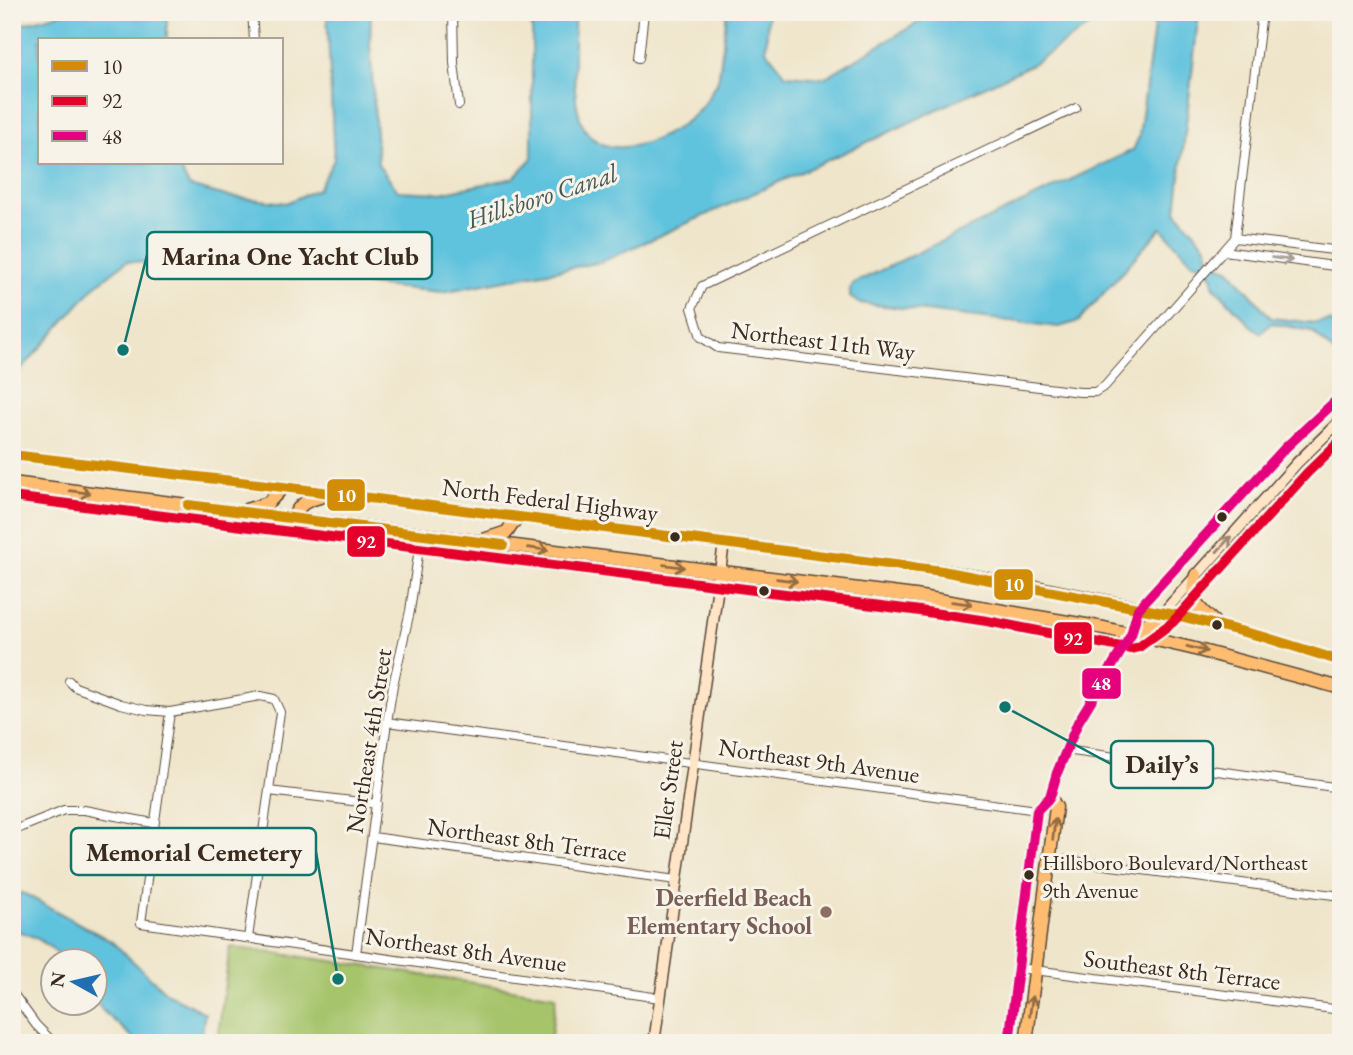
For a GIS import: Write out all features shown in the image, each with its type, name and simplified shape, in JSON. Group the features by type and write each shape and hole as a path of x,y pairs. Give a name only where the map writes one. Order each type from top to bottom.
{"main road":[{"path":"1009,1043 1037,810 1050,797 1065,750 1087,706 1131,635 1138,609 1284,449 1341,396"},
{"path":"1131,635 1163,613 1297,463 1341,420"},
{"path":"1297,463 1299,446 1307,428"},
{"path":"1273,490 1284,469 1284,449"},
{"name":"North Federal Highway","path":"12,455 334,493 942,571 1217,624 1341,661"},
{"name":"North Federal Highway","path":"12,483 935,599 1104,628 1205,651 1341,688"},
{"path":"242,512 268,503 283,487"},
{"path":"293,518 304,501 334,493"},
{"path":"479,542 506,532 517,517"},
{"name":"Eller Street","path":"654,1043 724,543"},
{"path":"1196,575 1193,601 1217,624"},
{"path":"1026,1043 1056,807 1050,797"}],"street":[{"path":"252,12 254,38"},
{"path":"453,12 454,64 459,105"},
{"path":"639,58 644,12"},
{"path":"1262,12 1235,238 1341,251"},
{"name":"Northeast 11th Way","path":"1076,108 702,286 692,308 701,337 718,348 1080,392 1095,391 1105,386 1235,238"},
{"path":"1310,262 1312,247"},
{"path":"1224,251 1341,267"},
{"name":"Northeast 4th Street","path":"356,954 387,722 410,611 421,534"},
{"path":"69,681 75,687 121,704 170,712 260,696 274,699 280,712 248,938"},
{"path":"12,831 64,810 84,810 153,823 170,712"},
{"name":"Northeast 9th Avenue","path":"387,722 1037,810"},
{"path":"1065,750 1341,788"},
{"path":"269,791 377,804"},
{"name":"Northeast 8th Avenue","path":"153,823 141,923 660,998"},
{"name":"Northeast 8th Terrace","path":"373,837 676,880"},
{"path":"1050,858 1341,896"},
{"name":"Southeast 8th Terrace","path":"1019,968 1341,1010"},
{"path":"12,992 36,1025 54,1043"}],"green space":[{"path":"230,947 556,996 550,1043 217,1043"}],"water":[{"name":"Hillsboro Canal","path":"66,12 167,12 167,38 38,38 38,164 178,164 189,186 226,196 286,203 318,189 334,160 327,12 371,12 370,44 378,164 398,191 440,193 514,178 532,158 532,12 574,12 576,101 583,126 593,139 607,146 624,147 659,138 689,119 702,106 716,86 719,76 727,12 768,12 766,50 786,75 824,78 936,12 1110,12 1033,64 881,136 601,262 442,292 127,261 95,286 12,380 12,27"},
{"path":"1148,12 1199,12 1176,211 1207,247 1208,255 1222,267 1229,269 1271,318 1315,323 1331,321 1341,332 1341,359 1312,331 1271,323 1261,333 1251,326 1213,285 1213,277 1200,264 1193,263 1161,228 1079,321 1059,327 859,303 850,297 850,289 854,283 1133,150 1139,137 1154,27"},
{"path":"23,893 111,941 168,994 205,1013 200,1043 139,1043 108,1015 108,946 49,946 27,934 12,930 12,894"}],"transit line":[{"name":"48","path":"1009,1043 1037,810 1050,797 1078,722 1131,635 1138,609 1284,449 1341,396"},
{"name":"92","path":"12,497 913,610 987,621 1131,649 1139,647 1173,622 1307,473 1341,440"},
{"name":"10","path":"12,455 942,571 1180,616 1264,637 1341,661"},
{"name":"10","path":"188,505 503,545"}],"place":[{"name":"Marina One Yacht Club","path":"123,350"},
{"name":"Daily’s","path":"1005,707"},
{"name":"Hillsboro Boulevard/Northeast 9th Avenue","path":"1029,875"},
{"name":"Deerfield Beach Elementary School","path":"826,912"},
{"name":"Memorial Cemetery","path":"338,979"}]}
